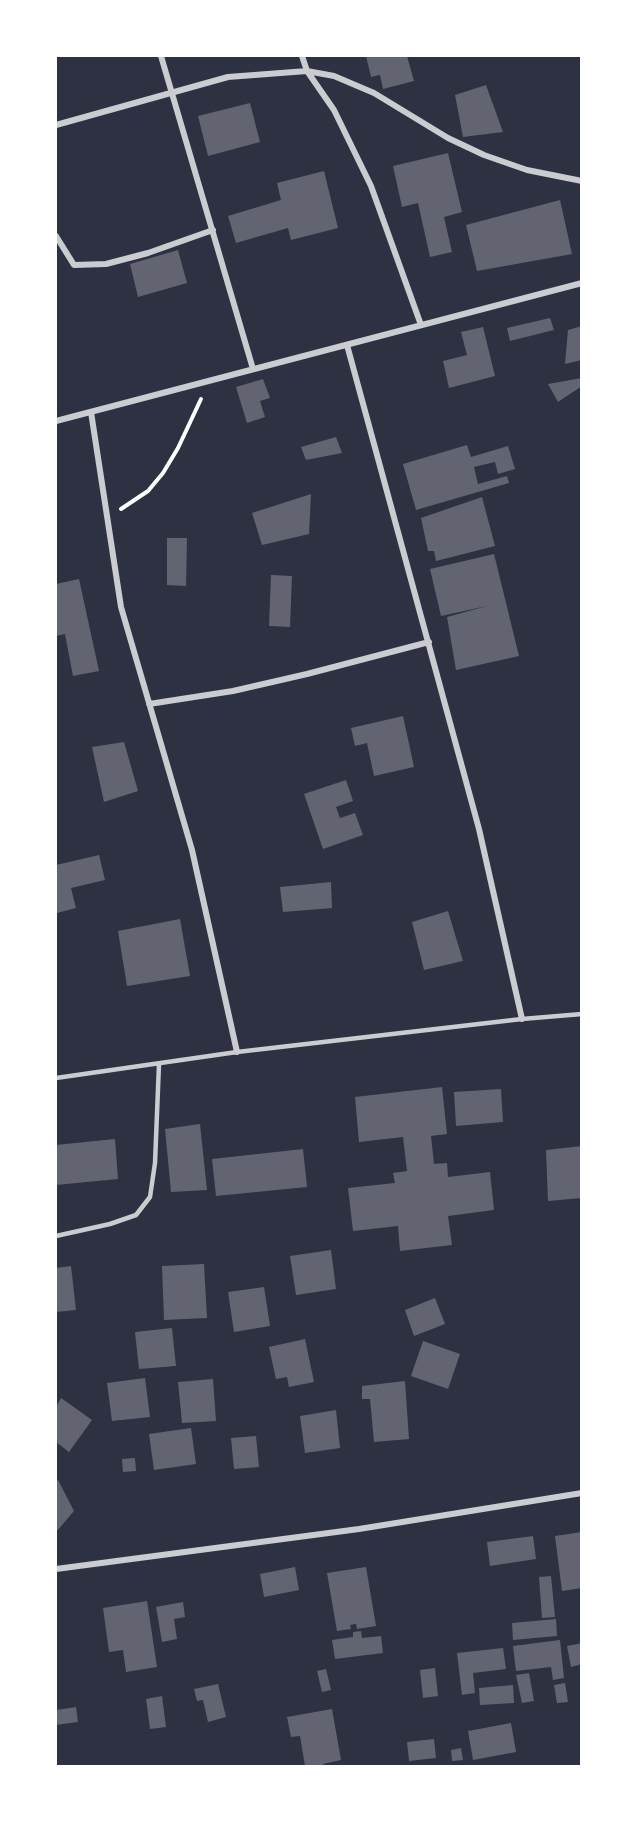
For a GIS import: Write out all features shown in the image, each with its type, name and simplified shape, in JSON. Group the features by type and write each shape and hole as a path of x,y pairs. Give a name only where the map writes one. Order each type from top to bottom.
{"street":[{"path":"161,56 253,369"},
{"path":"303,56 307,71 334,110 371,186 421,325"},
{"path":"56,125 228,77 307,71 334,76 374,93 448,138 484,155 527,170 582,181"},
{"path":"56,236 74,265 106,264 148,253 213,230"},
{"path":"56,421 582,283"},
{"path":"347,345 479,829 522,1019"},
{"path":"91,412 121,607 192,850 237,1052"},
{"path":"149,704 233,691 429,642"},
{"path":"56,1569 359,1529 582,1493"}],"lane":[{"path":"56,1078 237,1052 582,1014"},
{"path":"56,1236 110,1224 135,1215 150,1197 155,1163 159,1064"}],"path":[{"path":"108,518 148,491 163,473 178,448 209,381"}],"building":[{"path":"366,56 407,56 414,81 383,89 380,75 371,77"},
{"path":"486,85 503,132 463,137 455,95"},
{"path":"250,103 260,142 208,156 198,116"},
{"path":"448,153 462,212 444,217 452,252 430,257 418,203 402,207 393,166"},
{"path":"324,171 338,228 291,240 288,228 236,243 228,216 281,200 277,183"},
{"path":"560,200 572,254 477,271 466,225"},
{"path":"178,250 187,283 138,297 130,264"},
{"path":"550,318 554,330 510,341 507,328"},
{"path":"582,326 582,360 565,364 568,330"},
{"path":"483,327 495,376 449,388 443,361 467,355 461,332"},
{"path":"582,378 582,386 558,402 548,384"},
{"path":"263,379 270,398 260,401 265,417 247,423 236,387"},
{"path":"336,437 342,453 306,460 301,447"},
{"path":"467,445 471,457 508,446 515,469 498,474 495,462 474,467 478,484 507,476 509,483 416,510 403,464"},
{"path":"311,494 309,534 262,545 252,513"},
{"path":"482,497 495,546 436,561 434,551 428,551 421,518"},
{"path":"167,538 187,538 186,586 167,585"},
{"path":"494,554 519,656 456,670 447,617 487,606 441,616 430,569"},
{"path":"271,575 292,576 290,627 269,626"},
{"path":"79,579 99,671 73,676 65,634 56,636 56,584"},
{"path":"403,716 414,767 374,776 367,743 355,746 351,728"},
{"path":"124,742 138,791 104,802 92,747"},
{"path":"346,780 353,801 336,807 340,818 355,813 363,835 323,849 304,794"},
{"path":"99,855 105,880 71,888 76,908 57,913 56,865"},
{"path":"331,882 332,908 283,912 280,887"},
{"path":"448,911 463,961 424,970 412,922"},
{"path":"180,919 190,976 127,986 118,931"},
{"path":"442,1087 447,1134 431,1136 434,1164 447,1163 448,1177 490,1172 494,1210 448,1216 452,1245 400,1251 398,1226 353,1231 348,1188 395,1183 393,1173 407,1171 403,1137 359,1142 355,1097"},
{"path":"501,1089 503,1122 456,1126 454,1092"},
{"path":"200,1124 207,1190 171,1192 165,1129"},
{"path":"115,1139 118,1179 56,1185 56,1145"},
{"path":"582,1146 582,1198 548,1201 546,1150"},
{"path":"303,1149 307,1187 216,1196 212,1159"},
{"path":"331,1250 336,1289 296,1295 290,1256"},
{"path":"204,1264 207,1318 164,1320 162,1266"},
{"path":"71,1266 76,1310 56,1312 56,1268"},
{"path":"264,1287 270,1326 234,1332 228,1292"},
{"path":"435,1298 445,1324 414,1336 405,1310"},
{"path":"172,1328 176,1366 139,1369 135,1332"},
{"path":"305,1339 314,1382 289,1387 287,1377 276,1379 269,1347"},
{"path":"423,1341 460,1354 448,1389 411,1376"},
{"path":"145,1378 150,1417 112,1421 107,1383"},
{"path":"213,1379 216,1421 182,1423 178,1382"},
{"path":"405,1381 409,1439 374,1442 370,1399 362,1399 362,1386"},
{"path":"61,1398 92,1420 69,1452 56,1442 56,1407"},
{"path":"336,1410 340,1448 305,1453 300,1416"},
{"path":"191,1428 196,1464 154,1470 149,1434"},
{"path":"256,1436 259,1467 234,1469 231,1438"},
{"path":"135,1458 136,1471 123,1472 122,1459"},
{"path":"58,1480 74,1511 56,1532 56,1482"},
{"path":"582,1532 582,1588 562,1591 555,1536"},
{"path":"533,1536 536,1559 490,1566 487,1542"},
{"path":"295,1567 299,1590 264,1597 260,1574"},
{"path":"366,1567 376,1626 357,1629 356,1624 350,1625 351,1629 337,1631 327,1573"},
{"path":"551,1576 555,1617 542,1618 539,1577"},
{"path":"147,1601 157,1667 126,1672 123,1650 109,1652 103,1608"},
{"path":"183,1602 185,1617 174,1619 177,1639 162,1642 156,1607"},
{"path":"556,1619 557,1636 513,1640 512,1623"},
{"path":"361,1631 362,1638 381,1636 383,1653 335,1659 332,1640 353,1637 353,1632"},
{"path":"560,1640 564,1678 553,1680 551,1667 516,1671 513,1646"},
{"path":"582,1643 582,1664 571,1667 567,1646"},
{"path":"503,1648 506,1669 473,1673 475,1693 462,1695 457,1653"},
{"path":"435,1668 438,1696 423,1698 420,1670"},
{"path":"326,1669 331,1690 322,1692 317,1671"},
{"path":"529,1673 534,1701 522,1703 516,1675"},
{"path":"565,1683 568,1702 557,1703 554,1685"},
{"path":"218,1684 226,1717 208,1722 203,1700 197,1701 194,1689"},
{"path":"513,1685 514,1703 480,1705 479,1688"},
{"path":"162,1696 166,1727 150,1729 146,1699"},
{"path":"76,1707 78,1722 56,1725 56,1710"},
{"path":"332,1709 341,1760 323,1764 324,1766 305,1766 300,1736 291,1737 287,1717"},
{"path":"511,1723 516,1752 473,1760 468,1731"},
{"path":"434,1739 436,1758 409,1761 407,1742"},
{"path":"461,1748 463,1760 452,1761 451,1750"}]}
